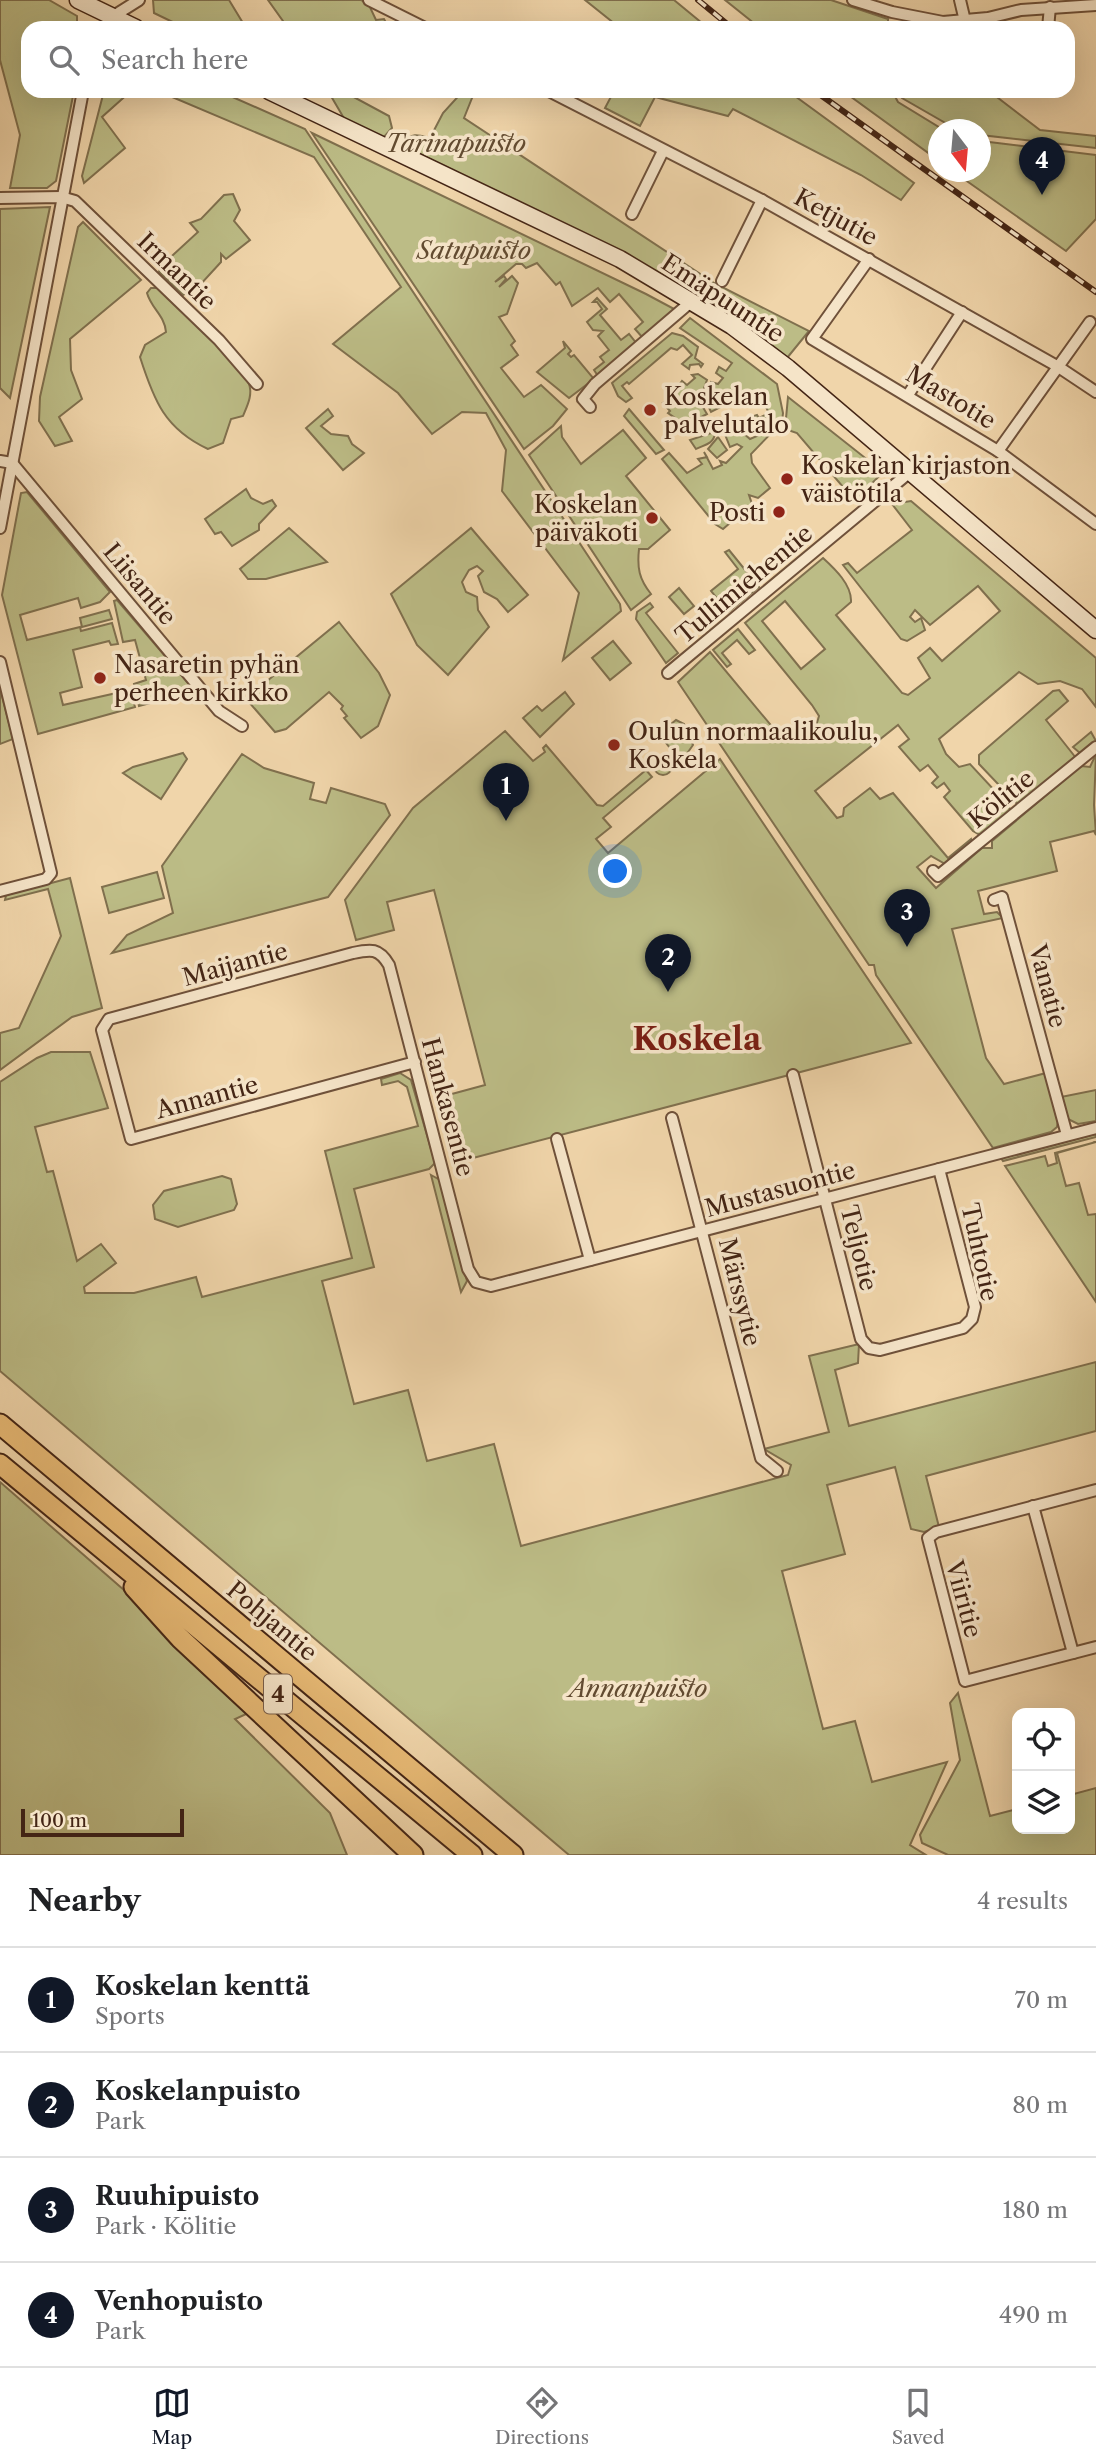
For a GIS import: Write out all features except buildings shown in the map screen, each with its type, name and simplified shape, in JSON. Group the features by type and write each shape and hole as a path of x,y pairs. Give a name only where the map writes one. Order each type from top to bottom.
{"highway":[{"name":"Pohjantie","path":"0,1424 513,1855"},
{"name":"4","path":"0,1464 472,1855"},
{"path":"83,1532 180,1638 413,1855"},
{"path":"349,1796 396,1855"}],"street":[{"path":"78,0 108,21"},
{"path":"110,21 139,0"},
{"path":"369,0 411,21"},
{"path":"853,0 892,12 938,21"},
{"path":"960,0 965,21 1050,7 1096,5"},
{"path":"1049,21 1050,7"},
{"path":"0,528 6,462 82,98"},
{"name":"Emäpuuntie","path":"284,98 620,260 732,326 788,368 1096,630"},
{"name":"Ketjutie","path":"562,98 762,200 1058,366 1096,392"},
{"path":"632,214 663,151"},
{"path":"0,198 61,198"},
{"name":"Irmantie","path":"61,198 75,201 219,340 257,384"},
{"path":"722,281 762,200"},
{"name":"Mastotie","path":"869,259 812,339 998,451 1096,524"},
{"path":"590,407 583,399 595,384 692,301"},
{"path":"908,395 962,312"},
{"path":"998,451 1090,322"},
{"name":"Liisantie","path":"6,462 219,711 242,726"},
{"name":"Tullimiehentie","path":"668,673 910,472"},
{"path":"0,662 51,864 51,873 46,879 0,891"},
{"name":"Kölitie","path":"933,871 938,876 1096,747"},
{"name":"Vanatie","path":"994,900 1002,897 1067,1135"},
{"name":"Maijantie","path":"109,1019 373,949"},
{"name":"Hankasentie","path":"373,949 382,954 389,965 468,1269 476,1282"},
{"name":"Annantie","path":"109,1019 102,1030 131,1139 415,1062"},
{"name":"Teljotie","path":"793,1075 861,1339 869,1348"},
{"name":"Märssytie","path":"672,1118 761,1458 777,1471"},
{"name":"Mustasuontie","path":"476,1282 491,1286 1096,1128"},
{"path":"557,1139 590,1260"},
{"name":"Tuhtotie","path":"869,1348 880,1350 963,1328 972,1319 975,1307 939,1169"},
{"path":"1096,1490 1033,1506 1073,1653 1096,1647"},
{"name":"Viiritie","path":"1033,1506 936,1532 928,1538 928,1549 965,1681 1073,1653"}],"green space":[{"path":"0,0 49,0 77,16 77,21 21,21 21,98 73,98 56,181 47,188 10,188 20,135 0,60"},
{"path":"153,0 229,0 242,21 171,21 154,13"},
{"path":"268,0 361,0 368,3 376,20 385,21 283,21"},
{"path":"585,0 674,0 700,21 611,21"},
{"path":"725,0 831,0 888,19 888,21 751,21"},
{"path":"102,98 123,98 102,117 125,148 84,183 82,176"},
{"path":"175,98 235,98 305,129 620,604 621,611 563,660 579,593 502,491 506,450 486,413 462,412 432,434 398,393 333,344 401,287 314,157"},
{"path":"332,98 355,98 389,116 392,128 384,137 379,137 345,120"},
{"name":"Tarinapuisto","path":"457,98 472,98 464,118 714,283 809,331 787,358 702,294 410,149 404,142 419,135 430,138 443,113"},
{"path":"610,98 654,98 640,126 605,108"},
{"path":"659,98 798,98 914,183 901,200 861,175 733,109 728,116"},
{"path":"853,98 896,98 928,120 928,153"},
{"path":"902,98 998,98 1040,130 1096,136 1096,148 991,136 991,119 939,119"},
{"name":"Satupuisto","path":"312,133 676,310 643,338 635,329 643,322 619,294 610,302 598,288 572,306 560,282 556,285 537,263 526,268 522,264 516,264 495,282 504,276 506,279 499,287 512,276 518,283 507,314 499,317 515,341 511,345 518,355 501,368 524,397 541,385 567,409 553,426 524,449"},
{"path":"991,142 1096,155 1096,219 1066,251 968,182 991,182"},
{"path":"233,194 240,210 234,221 250,240 226,259 221,254 221,262 200,285 183,295 159,272 161,266 198,232 190,223 201,219 224,195"},
{"path":"50,207 10,398 0,388 0,209"},
{"path":"83,222 141,280 70,339 71,370 82,399 59,417 72,441 55,446 39,421 40,397 78,227"},
{"path":"151,288 158,288 208,335 249,384 250,396 243,416 231,419 223,443 208,449 193,441 171,423 156,400 140,357 145,345 166,332 163,321 147,293"},
{"path":"597,298 607,309 600,315 621,340 629,334 637,344 598,376 594,370 604,362 600,357 609,350 598,336 603,331 593,330 587,322 602,309 597,302 593,302"},
{"path":"690,318 777,384 783,413 782,422 751,454 752,463 770,488 758,498 749,495 752,504 723,529 715,524 662,459 669,453 687,473 702,464 698,459 707,457 713,469 722,465 720,461 726,463 742,447 737,444 730,447 724,432 744,429 742,432 750,439 772,426 772,417 751,422 740,421 757,415 759,418 769,413 758,391 752,394 750,392 711,412 705,399 711,382 718,384 723,378 716,373 719,367 726,371 732,363 680,328"},
{"path":"672,333 683,336 698,347 695,358 703,364 701,367 699,364 690,365 689,369 682,364 692,355 683,345 677,350 671,348 629,384 627,382 622,386 632,398 626,402 618,396 612,383"},
{"path":"563,341 571,351 568,354 571,357 574,355 594,379 569,398 537,372 565,348"},
{"path":"698,374 707,380 700,399 685,404 671,396 682,381 687,385 695,378 692,375"},
{"path":"788,397 883,472 855,501 797,433 785,429"},
{"path":"669,399 684,407 701,404 707,414 679,429 680,432 673,424 675,418 668,413 670,411 663,403"},
{"path":"328,409 333,416 321,426 331,434 348,436 352,444 364,453 343,470 306,428"},
{"path":"629,409 664,450 656,454 624,416"},
{"path":"561,426 562,437 581,464 623,430 646,458 626,476 670,530 648,549 639,549 640,573 651,594 631,610 529,455"},
{"path":"715,434 712,440 696,449 690,440"},
{"path":"718,437 727,450 717,458 708,449"},
{"path":"246,489 251,498 263,504 272,500 276,506 259,524 259,530 232,546 221,532 215,534 205,519"},
{"path":"27,492 110,592 100,602 81,608 78,598 20,615 27,640 80,627 81,631 112,623 118,644 111,645 109,641 73,650 82,687 60,693 63,705 130,690 135,707 38,734 2,595 21,493"},
{"path":"911,501 1096,658 1096,707 1082,689 1060,681 1038,684 1019,672 939,739 946,754 959,767 970,764 1009,806 1010,811 980,835 973,831 944,797 950,791 944,783 937,788 932,783 938,777 928,765 920,771 899,747 909,739 898,725 815,791 837,818 843,816 844,808 870,788 880,799 893,793 948,858 971,839 972,844 947,865 931,856 917,867 936,888 982,848 992,848 992,841 1081,766 1090,767 1096,754 1096,835 1094,831 1050,842 1057,871 978,891 984,914 997,912 1003,918 952,929 986,1058 1004,1084 1046,1073 1058,1120 1057,1127 1051,1132 993,1148 876,975 874,965 869,965 678,682 710,652 779,735 785,738 791,735 797,742 816,726 819,716 812,705 745,623 823,558 842,578 851,596 851,602 836,615 902,693 908,695 930,678 918,658 930,648 942,661 1000,611 978,586 930,625 915,610 910,617 915,622 921,618 925,630 907,641 901,639 843,565 848,563 857,573 912,530 892,504","holes":["785,601 825,649 801,669 762,621"]},
{"path":"289,528 327,562 266,579 248,579 240,569"},
{"path":"471,528 528,595 508,612 497,599 484,592 478,576 483,571 477,566 469,570 462,582 466,592 477,597 478,610 489,627 448,675 417,645 391,594"},
{"path":"729,550 759,587 728,612 711,591 738,569 725,552"},
{"path":"679,588 694,606 684,614 669,597"},
{"path":"117,600 190,685 185,694 139,706 134,684 146,680 135,640 123,642 114,601"},
{"path":"650,603 653,607 646,613 678,653 666,663 636,619 637,612"},
{"path":"109,610 112,619 82,627 80,618"},
{"path":"339,622 379,673 390,695 378,726 361,738 344,718 347,716 341,709 343,706 329,692 286,729 275,732 248,701 250,695"},
{"path":"738,629 755,650 749,654 737,640 722,653 731,664 727,667 713,650"},
{"path":"613,641 631,663 610,680 592,658"},
{"path":"0,688 13,739 0,744"},
{"path":"1059,690 1068,701 1046,720 1076,758 1022,803 1017,804 979,764 979,755 1053,691"},
{"path":"565,692 574,704 540,737 523,718 537,706 542,711"},
{"path":"676,720 684,724 693,745 681,762 659,734"},
{"path":"505,731 533,761 545,752 543,748 546,745 597,805 603,806 646,770 652,777 603,818 611,827 596,839 608,853 720,759 911,1043 454,1163 437,1098 485,1085 434,890 387,902 394,930 356,940 345,900 413,808"},
{"path":"1091,732 1096,741 1081,754 1073,747"},
{"path":"183,753 187,759 161,799 123,773 133,767"},
{"path":"242,754 264,768 314,783 310,799 326,803 331,788 385,804 390,815 328,897 112,953 127,935 173,913 162,866"},
{"path":"663,757 669,760 672,766 669,772 663,775 657,772 654,766 657,760"},
{"path":"157,872 164,898 109,913 102,887"},
{"path":"70,878 102,1008 72,1017 0,1070 0,1033 19,1028 61,936 48,889 5,900 6,895"},
{"name":"Annanpuisto","path":"51,1052 90,1052 108,1108 35,1127 47,1172 53,1171 77,1261 101,1244 116,1263 84,1287 85,1293 134,1293 196,1277 202,1297 352,1258 325,1151 418,1126 407,1087 398,1081 382,1085 381,1079 400,1073 411,1080 435,1163 429,1169 354,1189 374,1267 322,1281 354,1404 408,1390 427,1461 494,1444 521,1546 788,1475 791,1465 764,1449 829,1432 809,1356 859,1344 858,1363 835,1370 849,1426 1096,1362 1096,1431 926,1476 939,1527 924,1532 911,1529 895,1467 827,1485 845,1554 782,1571 823,1729 855,1721 872,1782 947,1762 910,1845 926,1855 569,1855 0,1371 0,1082"},
{"path":"1096,1090 1096,1121 1078,1124 1068,1119 1061,1097"},
{"path":"1096,1134 1096,1137 1003,1161 1001,1158"},
{"path":"1096,1142 1057,1153 1066,1186 1079,1183 1088,1215 1096,1214 1096,1302 1005,1166 1045,1156 1048,1166 1057,1163 1055,1153"},
{"path":"431,1175 440,1180 467,1281 461,1292"},
{"path":"222,1176 231,1179 237,1204 234,1210 178,1227 155,1219 153,1205 164,1191"},
{"path":"0,1482 179,1638 255,1710 235,1719 330,1813 347,1855 0,1855"},
{"path":"958,1693 990,1816 1012,1810 1012,1834 1075,1834 1075,1794 1096,1788 1096,1855 948,1855 922,1843 920,1835 960,1760 950,1703"}],"railway":[{"path":"698,0 724,21"},
{"path":"825,98 1096,292"}],"place":[{"name":"Venhopuisto","path":"1042,195"},
{"name":"Koskelan palvelutalo","path":"650,410"},
{"name":"Koskelan kirjaston väistötila","path":"787,479"},
{"name":"Posti","path":"779,512"},
{"name":"Koskelan päiväkoti","path":"652,518"},
{"name":"Nasaretin pyhän perheen kirkko","path":"100,678"},
{"name":"Oulun normaalikoulu, Koskela","path":"614,745"},
{"name":"Koskelan kenttä","path":"506,821"},
{"name":"Ruuhipuisto","path":"907,947"},
{"name":"Koskelanpuisto","path":"668,992"}],"district":[{"name":"Koskela","path":"697,1038"}]}
